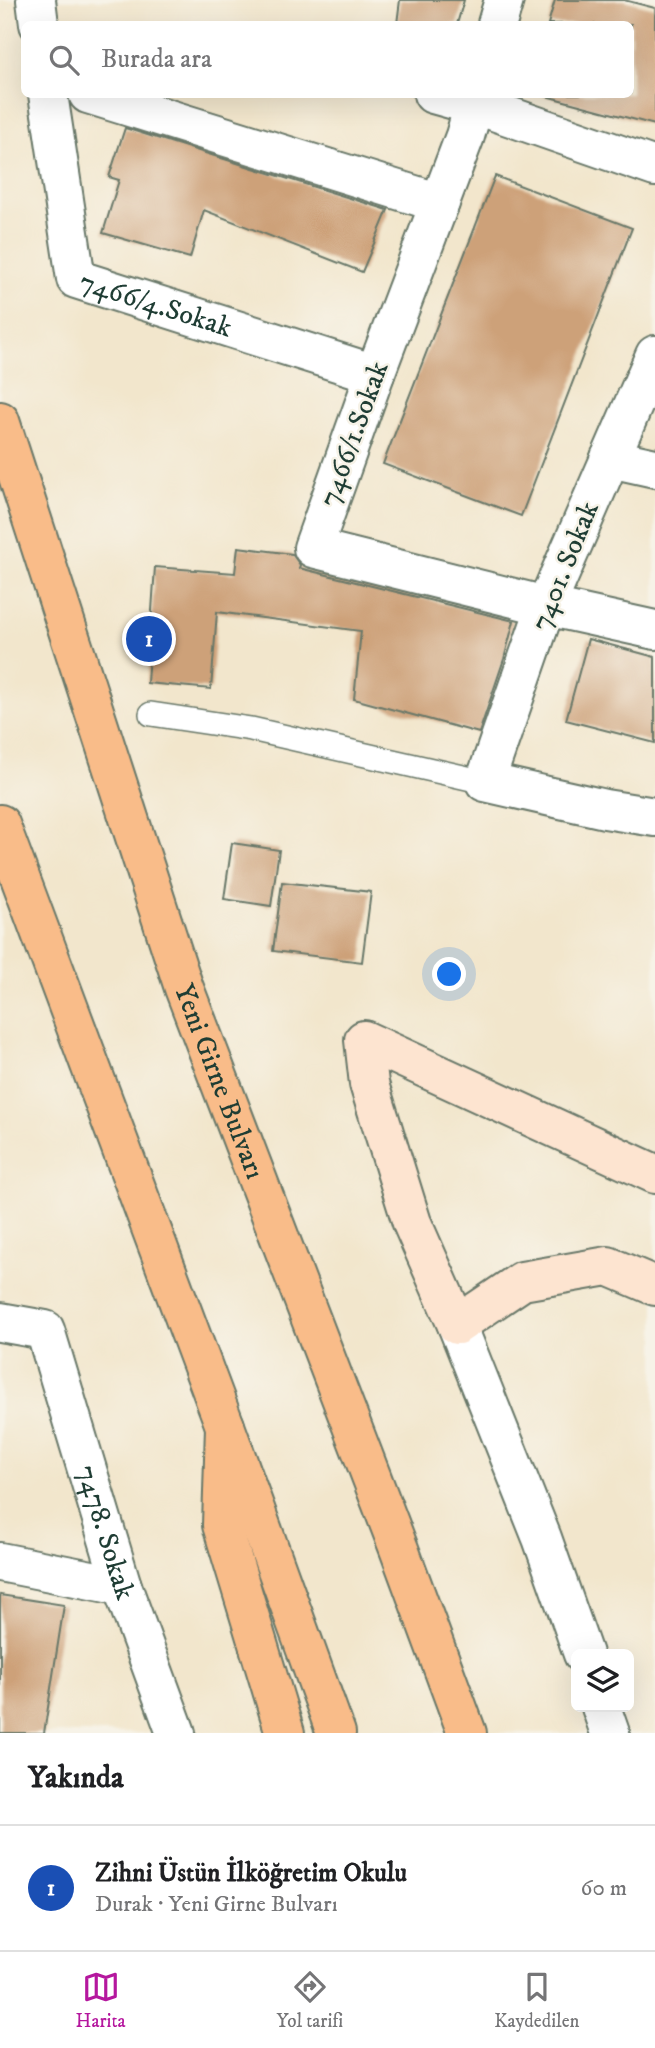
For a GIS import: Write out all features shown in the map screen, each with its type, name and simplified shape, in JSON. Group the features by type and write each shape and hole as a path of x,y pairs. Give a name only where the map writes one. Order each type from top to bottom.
{"main road":[{"name":"Yeni Girne Bulvarı","path":"0,421 184,988 467,1733"},
{"path":"0,824 225,1426 336,1733"},
{"path":"225,1426 222,1525 285,1733"}],"street":[{"path":"36,0 39,21"},
{"path":"498,21 504,0"},
{"name":"7466/4.Sokak","path":"49,98 76,279 375,374"},
{"path":"101,98 440,202"},
{"path":"475,100 655,167"},
{"name":"7466/1.Sokak","path":"475,100 465,136 313,548 546,606"},
{"name":"7401. Sokak","path":"485,782 546,606 655,355"},
{"path":"610,458 655,468"},
{"path":"546,606 655,630"},
{"path":"485,782 605,809 655,817"},
{"path":"581,1649 542,1538 457,1325 412,1223 369,1084 364,1040 655,1174"},
{"path":"457,1325 522,1281 608,1266 655,1286"},
{"name":"7478. Sokak","path":"0,1322 45,1330 122,1586 176,1733"},
{"path":"0,1562 122,1586"},
{"path":"603,1712 610,1733"}],"lane":[{"path":"151,715 251,729 485,782"}],"building":[{"path":"400,0 464,0 458,21 397,21"},
{"path":"555,0 624,0 655,8 655,125 553,98 634,98 634,21 549,21"},
{"path":"125,128 388,210 362,272 204,210 190,258 103,233 119,180 109,177"},
{"path":"495,176 632,228 521,516 383,464"},
{"path":"238,547 292,554 300,565 299,568 514,621 479,733 354,699 361,631 217,612 211,689 147,683 155,567 235,573"},
{"path":"588,639 655,657 655,743 566,720"},
{"path":"232,843 279,850 271,906 224,899"},
{"path":"282,882 371,892 362,962 273,951"},
{"path":"0,1595 64,1605 44,1733 0,1733"}],"place":[{"name":"Zihni Üstün İlköğretim Okulu","path":"149,639"}]}
